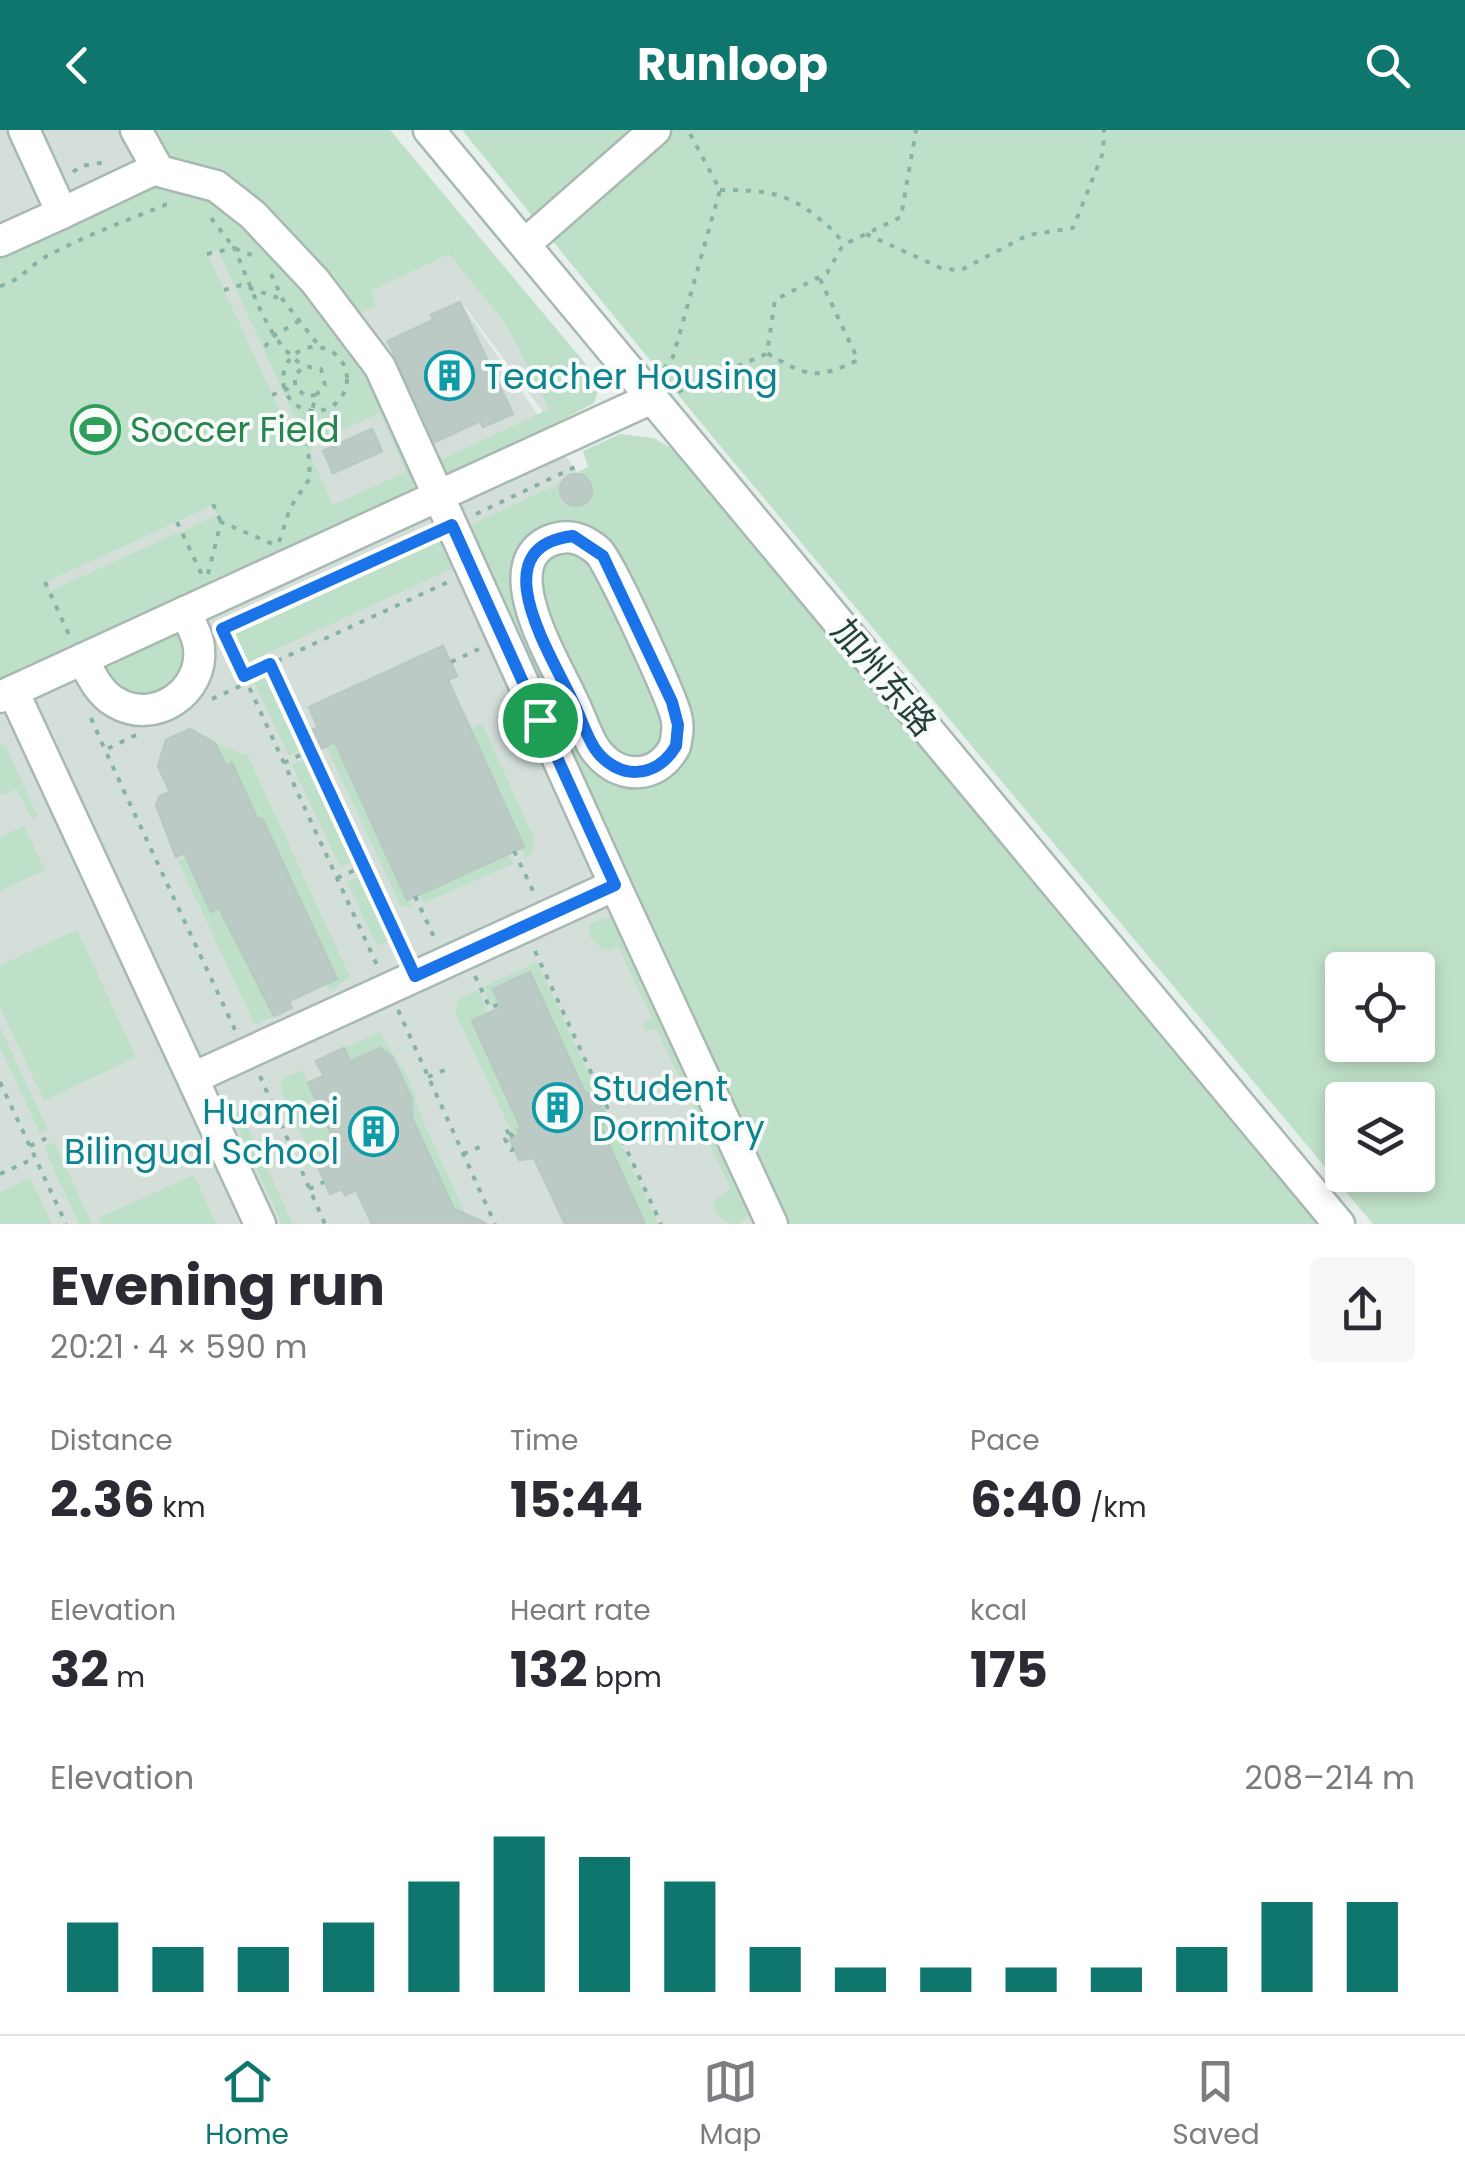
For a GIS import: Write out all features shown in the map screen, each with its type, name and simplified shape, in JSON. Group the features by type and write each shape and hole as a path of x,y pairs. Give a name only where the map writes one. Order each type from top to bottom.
{"street":[{"path":"24,130 62,213"},
{"path":"136,130 158,170"},
{"name":"加州东路","path":"429,130 524,244 664,388 1338,1224"},
{"path":"524,244 655,130"},
{"path":"0,241 158,170 216,186 253,215 316,280 380,367 772,1224"},
{"path":"260,1224 6,694 79,655 185,612 664,388"},
{"path":"573,536 603,556 672,702 678,725 676,746 660,764 646,772 618,770 595,748 574,704 528,599 524,575 530,556 538,548 573,536"},
{"path":"79,655 101,691 115,702 132,709 168,704 183,694 200,662 199,643 185,612"},
{"path":"540,720 574,704"},
{"path":"193,1078 251,1066 415,976 557,916 615,885"}],"path":[{"path":"664,388 720,190 688,130"},
{"path":"767,353 774,300 820,278 843,246 901,217 916,130"},
{"path":"866,234 944,269 962,270 1028,235 1072,228 1102,153 1106,130"},
{"path":"158,170 165,205"},
{"path":"720,190 764,190 794,198 838,234 843,246"},
{"path":"0,286 11,284 42,259 89,236 176,204"},
{"path":"203,211 234,248 261,312 291,357 304,366 317,366 326,376 309,420 306,448 310,478 290,508 278,546 221,522"},
{"path":"208,254 234,248 262,262"},
{"path":"267,268 283,300 320,347"},
{"path":"664,388 767,353 797,371 823,376 858,360 820,278"},
{"path":"224,290 238,285 283,300"},
{"path":"252,320 261,312"},
{"path":"265,347 299,321"},
{"path":"309,347 330,350 344,366 346,386 335,404 312,411 296,404 285,390 283,376 291,357 309,347"},
{"path":"304,366 295,375 295,386 304,396 316,395"},
{"path":"272,396 295,386"},
{"path":"288,429 309,420"},
{"path":"384,980 222,629 576,467"},
{"path":"177,522 206,584 221,522 213,504"},
{"path":"46,582 79,655"},
{"path":"244,676 448,582"},
{"path":"451,662 479,649"},
{"path":"270,664 415,976"},
{"path":"212,699 247,682"},
{"path":"141,733 105,750 325,1224"},
{"path":"284,764 310,750"},
{"path":"514,851 557,916"},
{"path":"337,878 364,866"},
{"path":"415,896 434,937"},
{"path":"534,949 661,1224"},
{"path":"490,969 475,976 490,1008 499,1004"},
{"path":"398,1011 495,1224"},
{"path":"251,1066 275,1069"},
{"path":"428,1077 446,1069"},
{"path":"0,1082 66,1224"},
{"path":"513,1137 506,1128 510,1137 506,1139 514,1149"},
{"path":"30,1146 51,1136"},
{"path":"463,1154 482,1146"},
{"path":"0,1174 35,1158"},
{"path":"309,1189 324,1182"}],"shaded area":[{"path":"0,130 355,130 564,386 550,410 563,439 448,284 579,475 590,478 594,488 779,1224 0,1224"}],"green space":[{"path":"143,130 390,130 595,375 599,388 594,403 556,423 557,426 443,476 432,464 549,409 506,324 449,254 371,291 376,305 356,316 329,282 171,170"},
{"path":"462,130 1465,130 1465,1224 1373,1224 1346,1192 1435,1192 1435,1082 1325,1082 1325,1167 716,441"},
{"path":"165,179 215,192 262,234 372,372 425,489 0,685 0,257","holes":["218,250 298,424 288,429 208,255","380,413 406,472 333,505 310,455 313,443","213,505 217,515 50,591 46,582"]},
{"path":"620,434 654,438 676,451 1319,1224 779,1224 460,530 562,482 558,493 562,503 573,506 590,498 594,487 590,478 578,472 588,467 583,451"},
{"path":"441,536 456,567 246,663 231,632"},
{"path":"185,612 194,679 132,709 83,659"},
{"path":"262,671 299,751 289,756 251,676"},
{"path":"482,723 534,838 532,853 525,858 470,729"},
{"path":"335,742 414,908 401,906 326,746"},
{"path":"215,743 248,756 350,977 330,991 326,984 336,978 263,819 258,820 232,763 226,766"},
{"path":"0,744 6,747 38,816 32,819 17,789 0,796"},
{"path":"303,760 351,862 340,867 292,765"},
{"path":"24,826 45,870 0,891 0,837"},
{"path":"508,854 513,864 424,903 420,894"},
{"path":"186,858 211,912 219,908 274,1016 255,1025 178,861"},
{"path":"359,877 388,940 377,946 347,882"},
{"path":"607,917 617,919 750,1209 747,1218 737,1224 724,1220 716,1210 715,1201 730,1188 699,1121 688,1125 685,1117 695,1111 656,1028 646,1032 642,1024 652,1019 619,948 604,950 590,938 589,924"},
{"path":"77,930 136,1057 44,1101 0,1007 0,965"},
{"path":"537,962 658,1224 645,1224 601,1127 607,1119 597,1095 585,1093 530,973 493,989 499,1002 491,1006 483,987"},
{"path":"478,990 488,1013 472,1021 521,1128 514,1137 455,1012 458,999"},
{"path":"0,1027 48,1130 40,1133 0,1048"},
{"path":"379,1032 409,1078 422,1119 470,1224 444,1191 430,1163 396,1063 380,1048 350,1062 344,1048"},
{"path":"302,1070 335,1143 311,1154 281,1091 282,1079"},
{"path":"241,1111 293,1224 282,1224 232,1116"},
{"path":"54,1142 92,1224 79,1224 44,1147"},
{"path":"194,1175 216,1224 101,1224 98,1218"},
{"path":"30,1178 52,1224 0,1224 0,1192"}],"building":[{"name":"Teacher Housing","path":"460,302 513,414 483,427 480,421 435,442 388,341"},
{"path":"372,429 382,451 333,473 323,451"},
{"path":"576,474 587,479 592,490 587,501 576,506 565,501 560,490 565,479"},
{"path":"443,646 457,676 448,680 524,847 407,900 335,742 318,750 310,731 318,727 309,707"},
{"path":"190,729 215,743 226,766 232,763 337,979 289,1001 292,1008 274,1016 219,908 211,912 184,853 176,857 156,805 160,796 170,792 158,766 166,740"},
{"name":"Student Dormitory","path":"530,972 585,1093 596,1094 607,1119 601,1127 645,1224 565,1224 534,1158 519,1160 510,1139 521,1128 472,1021 501,1007 493,989"},
{"name":"Huamei Bilingual School","path":"344,1048 350,1062 380,1048 392,1057 412,1099 412,1118 454,1209 487,1224 372,1224 356,1190 345,1195 342,1189 330,1194 319,1169 331,1164 328,1159 334,1156 329,1146 335,1143 308,1083 324,1076 316,1061"}],"place":[{"name":"Teacher Housing","path":"449,376"},
{"name":"Soccer Field","path":"95,429"},
{"name":"Student Dormitory","path":"557,1108"},
{"name":"Huamei Bilingual School","path":"374,1131"}],"route":[{"path":"540,720 574,704 528,599 525,566 538,548 573,536 603,556 676,713 676,746 660,764 646,772 630,774 606,761 595,748 574,704 540,720 452,525 222,629 244,676 270,664 415,976 615,885 540,720"}]}
